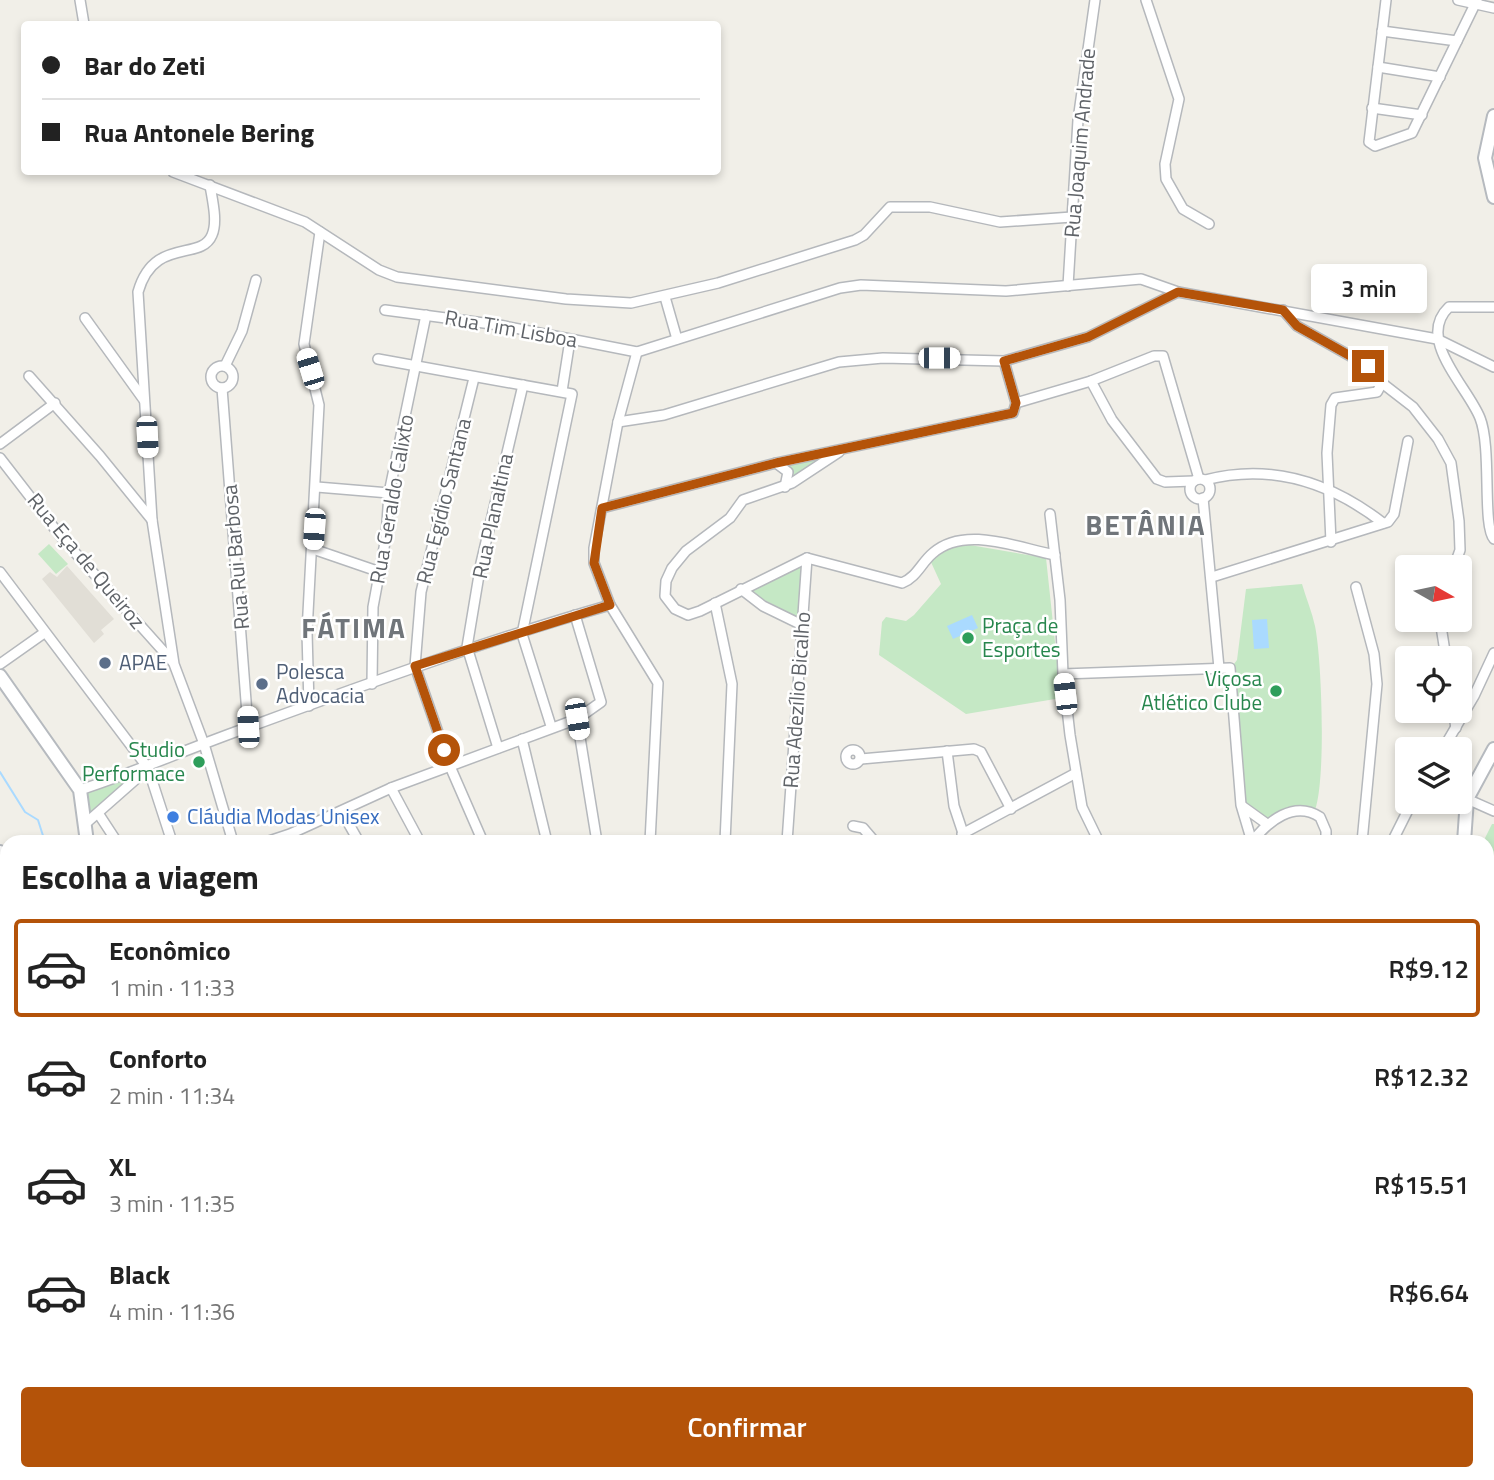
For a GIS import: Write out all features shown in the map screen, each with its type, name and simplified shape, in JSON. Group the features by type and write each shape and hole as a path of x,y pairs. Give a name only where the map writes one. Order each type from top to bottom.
{"street":[{"path":"80,0 84,21"},
{"name":"Rua Joaquim Andrade","path":"1068,286 1078,120 1095,0"},
{"path":"1146,0 1179,99 1165,164 1166,178 1183,209 1209,224"},
{"path":"1386,0 1369,142 1375,146 1412,133 1478,1"},
{"path":"1458,0 1478,1 1494,9"},
{"path":"1382,31 1457,41"},
{"path":"1378,67 1440,77"},
{"path":"1372,108 1422,115"},
{"path":"1494,116 1486,142 1494,197"},
{"path":"182,175 287,214 379,270 411,280 605,302 631,303 665,297 855,240 864,235 890,207 930,207 1000,222 1072,217"},
{"path":"210,185 214,223 212,236 205,245 154,262 143,276 138,292 152,520 174,664 204,744 231,835"},
{"path":"309,706 307,632 317,487 319,405 304,344 320,232"},
{"path":"650,835 658,683 610,605 594,563 618,422 637,352 840,288 861,285 1006,291 1141,279 1178,292 1437,339 1494,367"},
{"path":"225,366 242,331 256,280"},
{"path":"618,422 657,417 839,362 883,358 1004,361 1088,337 1178,292"},
{"path":"665,297 677,339"},
{"path":"1494,307 1449,307 1443,317 1437,339 1441,351 1471,398 1487,439 1487,525 1494,539"},
{"name":"Rua Tim Lisboa","path":"385,310 499,324 637,352"},
{"path":"1283,310 1297,326 1368,366 1382,383 1413,407 1438,439 1451,463 1460,550 1458,555"},
{"name":"Rua Geraldo Calixto","path":"372,684 373,607 386,537 389,493 426,315"},
{"path":"85,318 145,402"},
{"path":"562,391 570,340"},
{"path":"1016,403 1091,380 1158,355 1165,360 1199,480 1209,492 1203,498 1197,498 1190,492 1199,480"},
{"path":"378,359 474,378 562,391 572,398 522,634 551,726"},
{"path":"602,508 776,463 1008,415 1015,410 1016,403 1004,361"},
{"name":"Rua Rui Barbosa","path":"225,366 233,377 229,386 222,388 213,383 212,376 218,367 225,366"},
{"path":"29,376 55,403 152,520"},
{"name":"Rua Egídio Santana","path":"415,666 421,592 474,378"},
{"path":"1091,380 1112,420 1157,480 1199,480 1251,472 1267,473 1329,492 1364,509 1382,523"},
{"path":"1331,542 1327,453 1331,405 1335,398 1377,392 1382,383"},
{"name":"Rua Planaltina","path":"467,647 481,563 523,385"},
{"name":"Rua Rui Barbosa","path":"222,388 248,727"},
{"path":"0,444 55,403"},
{"path":"1212,577 1331,542 1391,519 1408,441"},
{"path":"839,452 785,487 749,496 730,518 686,551 672,568 666,581 665,596 681,614 688,615 716,603 807,558 902,583 912,579 933,552 968,538 1055,555"},
{"name":"Rua Eça de Queiroz","path":"0,458 62,538 174,664"},
{"path":"799,458 806,474"},
{"path":"776,463 788,472 785,487"},
{"path":"317,487 389,493"},
{"path":"1203,498 1219,668"},
{"path":"1050,514 1063,674 1076,773 1082,807 1096,835"},
{"path":"313,549 380,572"},
{"name":"Rua Adezílio Bicalho","path":"787,835 807,558"},
{"path":"0,572 44,634 148,768 170,835"},
{"path":"1356,587 1374,654 1377,684 1363,835"},
{"path":"741,589 763,606 802,625"},
{"path":"716,603 732,684 725,835"},
{"path":"80,790 148,768 248,727 372,684 467,647 522,634 610,605"},
{"path":"298,835 391,788 551,726 577,719 601,702 575,615"},
{"path":"0,664 44,634"},
{"path":"467,647 498,748"},
{"path":"1450,737 1494,653"},
{"path":"415,666 449,764 481,835"},
{"path":"1063,674 1230,668 1241,804 1250,835"},
{"path":"0,676 80,790 86,835"},
{"path":"577,719 596,835"},
{"path":"1455,723 1456,728"},
{"path":"522,739 545,835"},
{"path":"861,759 974,749 981,752 1011,809"},
{"path":"1472,790 1494,749"},
{"path":"947,751 950,781 963,835"},
{"path":"85,824 148,768"},
{"path":"969,835 1076,773"},
{"path":"391,788 416,835"},
{"path":"1472,801 1494,811"},
{"path":"1241,804 1267,824"},
{"path":"1258,835 1267,824 1294,811 1314,813 1320,817 1326,835"},
{"path":"342,812 355,835"},
{"path":"98,813 112,835"},
{"path":"1396,835 1406,814"},
{"path":"1464,835 1466,814"},
{"path":"853,826 863,828 869,835"}],"shaded area":[{"path":"67,566 114,619 101,630 104,634 94,643 42,579 50,572 57,577"}],"green space":[{"path":"838,452 793,482 784,466"},
{"path":"49,544 68,564 56,574 38,554"},
{"name":"Praça de Esportes","path":"964,544 1046,558 1061,698 966,714 879,655 882,622 886,617 906,621 914,615 941,584 930,560 935,554"},
{"path":"802,565 801,620 748,591"},
{"name":"Viçosa Atlético Clube","path":"1302,584 1315,626 1320,665 1322,748 1318,795 1315,810 1284,812 1267,819 1247,806 1245,799 1231,668 1237,660 1246,589"},
{"path":"127,779 128,782 89,817 87,792"},
{"path":"1492,824 1494,824 1494,835 1486,835"}],"water":[{"path":"972,615 978,628 953,639 947,626"},
{"path":"1267,619 1269,648 1254,649 1252,620"}],"waterway":[{"path":"0,772 25,812 38,820 43,835"}],"place":[{"name":"Praça de Esportes","path":"968,638"},
{"name":"APAE","path":"105,663"},
{"name":"Polesca Advocacia","path":"262,684"},
{"name":"Viçosa Atlético Clube","path":"1276,691"},
{"name":"Studio Performace","path":"199,762"},
{"name":"Cláudia Modas Unisex","path":"173,817"}],"district":[{"name":"BETÂNIA","path":"1146,525"},
{"name":"FÁTIMA","path":"354,628"}],"route":[{"path":"444,750 415,666 467,647 522,634 610,605 594,563 594,548 602,508 776,463 1008,415 1013,413 1016,403 1004,361 1088,337 1178,292 1283,310 1297,326 1351,354 1368,366"}]}
